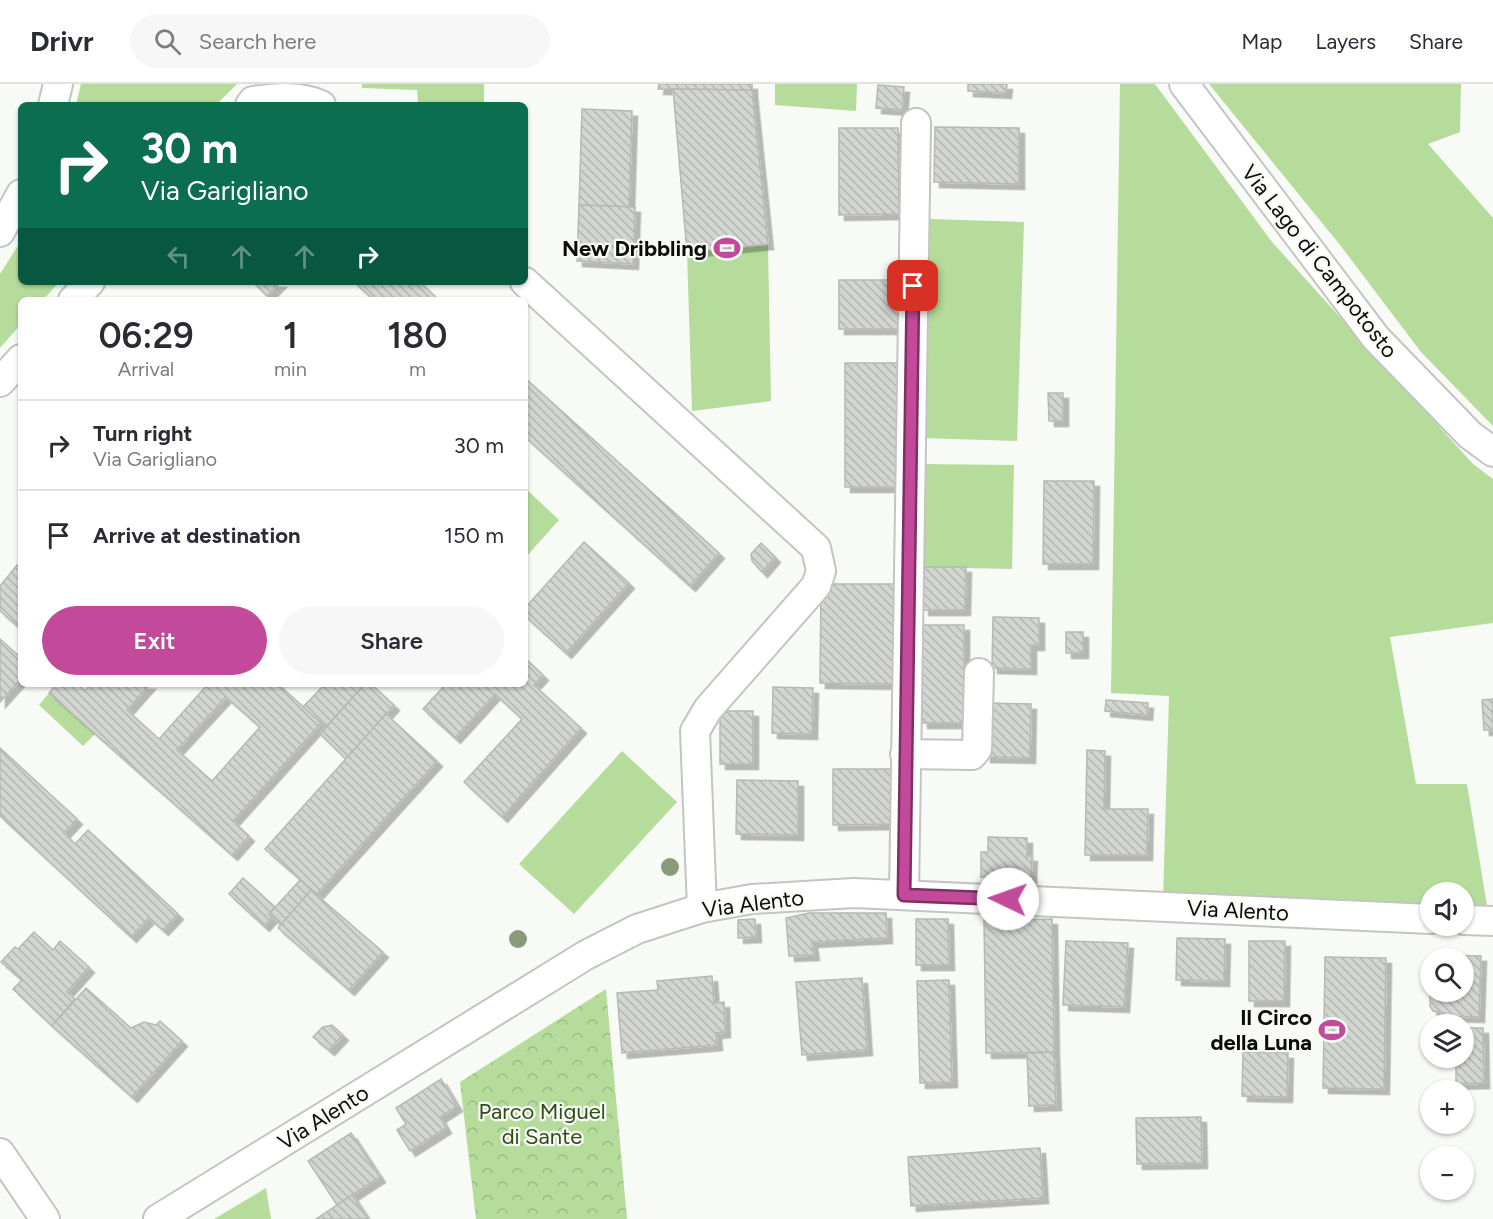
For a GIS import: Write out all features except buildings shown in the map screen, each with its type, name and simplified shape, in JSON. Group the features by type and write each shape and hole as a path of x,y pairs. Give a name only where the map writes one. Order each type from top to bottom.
{"street":[{"path":"54,102 58,84"},
{"name":"Via Lago di Campotosto","path":"1184,84 1376,338 1470,435 1493,452"},
{"path":"253,102 283,97 314,102"},
{"path":"904,895 916,123"},
{"path":"0,232 18,199"},
{"path":"77,297 87,285"},
{"path":"528,285 816,548 821,571 816,586 708,709 695,731 702,908"},
{"path":"0,382 18,361"},
{"path":"905,754 972,755 977,749 979,673"},
{"name":"Via Alento","path":"158,1219 586,955 637,929 702,908 752,898 854,893 1420,918"},
{"path":"1474,920 1493,921"},
{"path":"0,1153 45,1219"}],"green space":[{"path":"81,84 237,84 219,102 77,102"},
{"path":"362,84 484,84 484,102 418,102 417,90 362,88"},
{"name":"New Dribbling","path":"659,84 752,84 768,244 771,401 692,411 687,252 673,90 658,89"},
{"path":"775,84 857,84 856,111 775,105"},
{"path":"1120,84 1155,84 1272,242 1473,464 1493,479 1493,623 1390,637 1416,784 1467,784 1487,906 1474,906 1474,882 1420,882 1420,905 1163,900 1169,696 1111,693"},
{"path":"1209,84 1461,84 1460,132 1428,144 1493,218 1493,426 1421,352 1340,245"},
{"path":"930,219 1024,222 1017,441 922,438"},
{"path":"18,246 18,285 56,285 46,297 18,297 18,327 0,348 0,274"},
{"path":"924,464 1014,465 1012,569 923,567"},
{"path":"528,491 559,520 528,555"},
{"path":"49,693 95,734 83,746 39,705"},
{"path":"622,751 677,802 574,914 519,864"},
{"name":"Parco Miguel di Sante","path":"606,989 627,1219 476,1219 460,1082"},
{"path":"266,1188 271,1219 214,1219"}],"place":[{"name":"New Dribbling","path":"727,248"},
{"name":"Il Circo della Luna","path":"1332,1030"}],"route":[{"path":"913,286 904,895 1008,899"}]}
